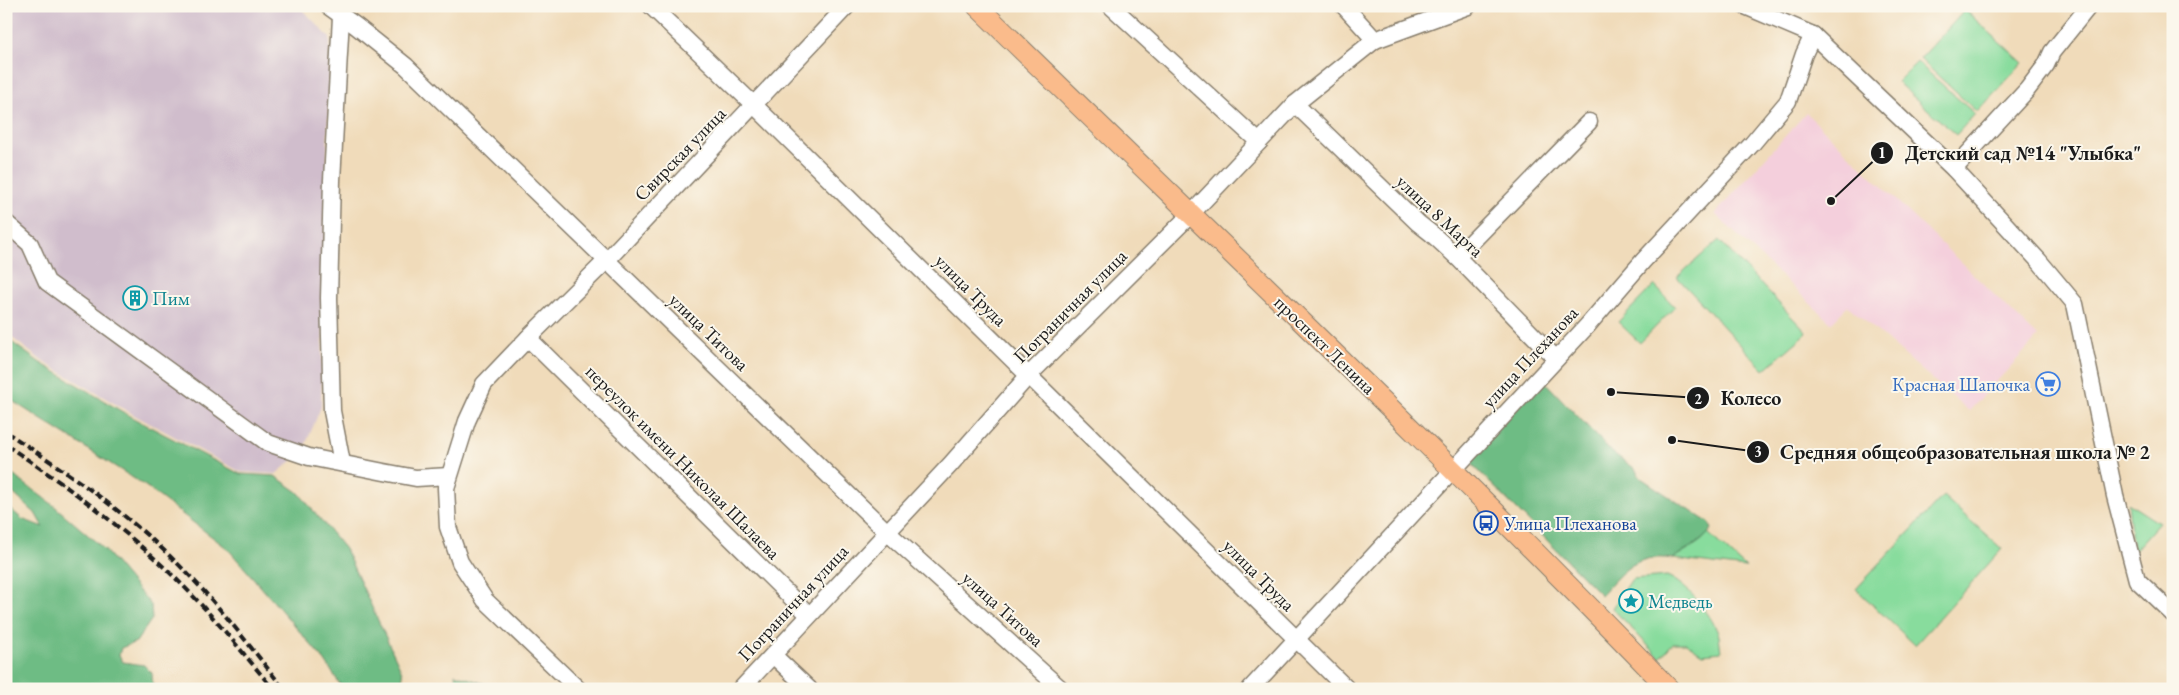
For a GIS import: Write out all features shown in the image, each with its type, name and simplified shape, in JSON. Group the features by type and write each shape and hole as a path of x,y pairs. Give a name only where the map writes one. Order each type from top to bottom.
{"main road":[{"name":"проспект Ленина","path":"977,6 1453,470 1557,573 1669,689"}],"street":[{"name":"улица Титова","path":"328,6 406,66 887,532 1061,689"},
{"name":"улица Труда","path":"651,6 1029,375 1346,689"},
{"name":"Свирская улица","path":"578,689 485,600 460,562 448,527 446,488 467,421 484,384 533,332 606,261 847,6"},
{"path":"1111,6 1259,142"},
{"path":"1344,6 1375,40"},
{"name":"Пограничная улица","path":"741,689 950,465 1029,375 1191,214 1295,104 1375,40 1468,6"},
{"path":"1744,6 1813,35 1954,170 2039,261 2075,304 2116,496 2137,580 2173,614"},
{"path":"1954,170 2026,90 2046,64 2052,52 2089,6"},
{"path":"341,17 332,180 329,298 332,410 342,463"},
{"name":"улица Плеханова","path":"1250,689 1752,144 1788,101 1804,54 1813,35"},
{"name":"улица 8 Марта","path":"1295,104 1418,223 1456,257 1556,359"},
{"path":"1456,257 1589,122"},
{"path":"6,223 30,244 47,282 268,443 309,457 416,478 449,476"},
{"name":"переулок имени Николая Шалаева","path":"533,332 809,615"},
{"path":"773,654 809,689"}],"shaded area":[{"path":"6,6 299,6 330,38 321,407 300,454 276,474 241,472 136,416 42,361 6,333"},
{"path":"1806,113 2038,337 1969,411 1848,306 1831,323 1715,214"}],"green space":[{"path":"1965,10 2023,63 1977,112 1920,59"},
{"path":"1917,62 1975,114 1956,135 1897,82"},
{"path":"1719,240 1807,333 1764,370 1677,277"},
{"path":"1654,285 1675,307 1640,343 1618,322"},
{"path":"6,338 39,362 133,418 240,474 275,476 298,492 345,549 402,672 404,689 343,689 325,661 228,549 144,485 6,397"},
{"path":"1542,379 1613,453 1634,468 1641,478 1709,523 1712,529 1707,535 1673,559 1649,559 1632,565 1601,595 1465,457"},
{"path":"6,470 52,504 103,548 151,605 152,619 136,642 121,648 119,655 123,662 144,665 152,673 153,689 6,689 6,505 22,519 43,527 35,513 6,487"},
{"path":"1943,496 2002,549 1915,645 1856,589"},
{"path":"2128,503 2159,523 2133,552"},
{"path":"1708,533 1746,568 1673,559 1701,541"},
{"path":"1667,576 1691,593 1705,610 1716,628 1721,652 1702,654 1686,643 1673,643 1660,658 1612,608 1632,579"},
{"path":"455,674 497,688 498,689 458,689"}],"railway":[{"path":"6,432 94,492 156,543 218,607 284,689"},
{"path":"6,445 90,505 150,554 183,585 273,689"}],"place":[{"name":"Детский сад №14 \"Улыбка\"","path":"1831,201"},
{"name":"Пим","path":"135,298"},
{"name":"Красная Шапочка","path":"2048,384"},
{"name":"Колесо","path":"1611,392"},
{"name":"Средняя общеобразовательная школа № 2","path":"1672,440"},
{"name":"Улица Плеханова","path":"1486,523"},
{"name":"Медведь","path":"1631,601"}]}
